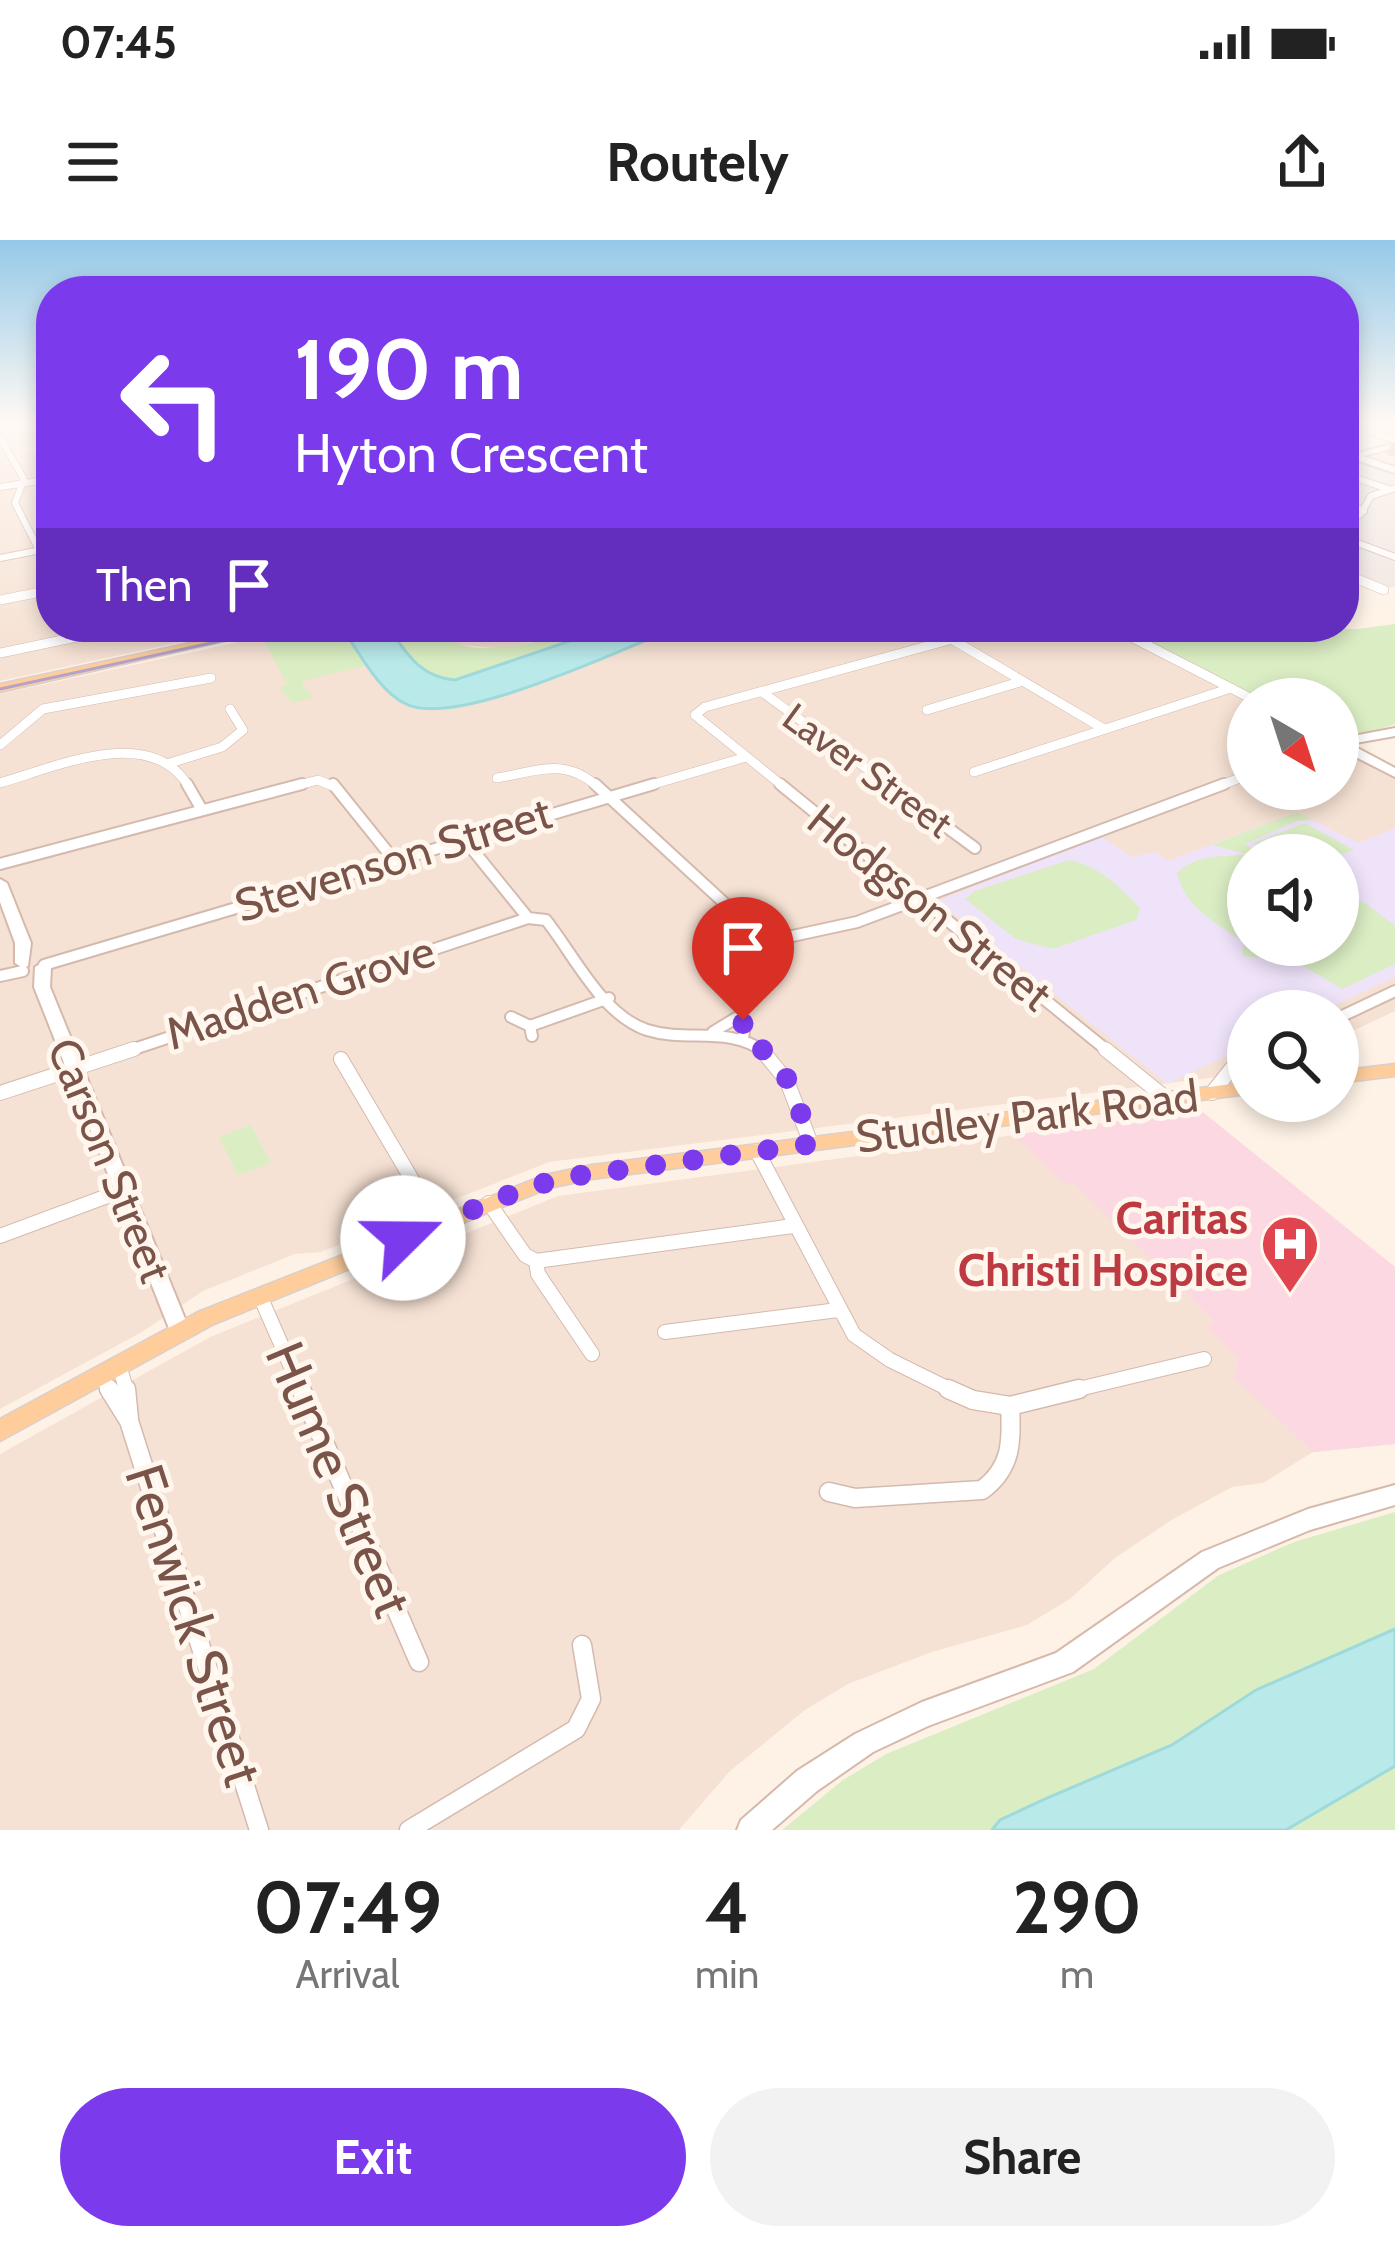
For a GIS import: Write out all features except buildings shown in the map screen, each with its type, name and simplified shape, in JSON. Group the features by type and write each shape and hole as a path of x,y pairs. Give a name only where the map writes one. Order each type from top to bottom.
{"main road":[{"path":"0,688 211,642"},
{"path":"1359,1074 1395,1070"},
{"name":"Studley Park Road","path":"0,1431 180,1331 489,1203 568,1177 1227,1091"}],"street":[{"path":"18,495 15,502 36,544"},
{"path":"1364,511 1367,498 1375,495"},
{"path":"1359,509 1364,511"},
{"path":"1359,513 1364,511"},
{"path":"1359,544 1395,557"},
{"path":"0,558 36,551"},
{"path":"1359,580 1384,590"},
{"path":"0,600 36,593"},
{"path":"0,652 50,642"},
{"path":"761,692 941,642"},
{"path":"957,642 1104,729"},
{"path":"1141,642 1227,686"},
{"path":"0,745 16,737 28,717 43,709 211,678"},
{"path":"927,710 1023,681"},
{"path":"974,772 1227,689"},
{"name":"Hodgson Street","path":"761,692 695,714 1167,1099"},
{"name":"Laver Street","path":"761,692 975,848"},
{"path":"0,783 115,756 144,754 170,763 214,750 240,736 243,727 230,710"},
{"path":"1359,739 1395,732"},
{"path":"1359,754 1395,772"},
{"name":"Stevenson Street","path":"0,974 743,755"},
{"path":"170,763 202,810"},
{"path":"497,778 571,767 609,795 767,939 850,923 1227,784"},
{"path":"0,863 327,780 394,860"},
{"path":"464,838 528,918 545,920 631,1022 647,1030 713,1032 730,1018 746,1023 743,1039 764,1049 785,1070 811,1144"},
{"name":"Carson Street","path":"0,883 180,1331"},
{"name":"Madden Grove","path":"0,1093 528,918"},
{"path":"1359,1008 1395,991"},
{"path":"511,1017 531,1031 609,998"},
{"path":"341,1059 438,1224"},
{"path":"1212,1093 1227,1074"},
{"path":"757,1151 854,1335 890,1360 973,1400 1010,1406 1204,1359"},
{"path":"0,1236 121,1191"},
{"path":"489,1203 525,1255 536,1261 793,1226"},
{"path":"536,1261 538,1274 592,1354"},
{"name":"Hume Street","path":"260,1296 418,1661"},
{"path":"665,1332 838,1310"},
{"name":"Fenwick Street","path":"110,1370 259,1830"},
{"path":"829,1492 855,1498 982,1490 996,1482 1010,1459 1010,1406"},
{"path":"751,1830 807,1781 864,1743 922,1715 1084,1652 1210,1559 1308,1520 1395,1496"},
{"path":"409,1830 576,1729 585,1719 592,1694 582,1645"}],"shaded area":[{"path":"0,495 36,495 36,642 181,642 0,681"},
{"path":"1359,495 1395,495 1395,586 1375,591 1359,584"},
{"path":"238,642 352,642 389,692 468,704 554,679 642,642 1140,642 1227,688 1227,810 1359,810 1359,754 1395,773 1395,1011 1359,1028 1359,990 1227,990 1227,1076 549,1162 321,1252 295,1254 203,1291 142,1332 0,1409 0,694"},
{"path":"452,642 528,642 503,649"},
{"path":"1297,812 1340,834 1239,834"},
{"path":"1395,828 1395,977 1359,994 1359,990 1227,990 1227,1056 1167,1084 938,901 1100,836 1132,857 1155,852 1168,861 1227,839 1227,966 1359,966 1359,843"},
{"path":"1200,1110 1395,1267 1395,1444 1313,1452 1263,1483 1232,1487 1115,1558 1070,1599 1027,1625 932,1652 848,1684 805,1710 729,1772 679,1830 0,1830 0,1454 210,1337 558,1196"},
{"name":"Caritas Christi Hospice","path":"1200,1110 1395,1267 1395,1444 1313,1452 1234,1378 1238,1360 1207,1327 1215,1322 1072,1182 1065,1185 1013,1135"}],"green space":[{"path":"1395,624 1395,724 1359,736 1359,678 1227,678 1227,686 1141,642 1359,642 1359,629"},
{"path":"265,642 352,642 369,665 301,681 313,698 292,703 279,687 287,684"},
{"path":"400,642 494,648 567,642 455,680 432,673"},
{"path":"1297,812 1312,820 1268,834 1240,834"},
{"path":"1305,823 1325,834 1277,834"},
{"path":"1227,856 1227,930 1194,905 1181,885 1177,873 1203,859"},
{"path":"1069,860 1117,885 1140,908 1136,920 1053,949 1016,939 965,899 975,891"},
{"path":"1359,900 1395,926 1395,964 1342,989 1304,966 1359,966"},
{"path":"251,1125 271,1163 238,1175 219,1137"},
{"path":"1395,1512 1395,1629 1256,1690 1172,1745 1000,1820 992,1830 782,1830 843,1780 886,1754 1094,1669 1219,1575 1294,1542"},
{"path":"1395,1766 1395,1830 1286,1830 1386,1770"}],"water":[{"path":"351,642 399,642 423,669 455,680 567,642 642,642 500,696 430,709 396,698"},
{"path":"1395,1629 1395,1766 1286,1830 992,1830 1000,1820 1172,1745 1256,1690"}],"tram line":[{"path":"0,689 216,642"}],"place":[{"name":"Caritas Christi Hospice","path":"1290,1295"}],"route":[{"path":"403,1238 526,1188 568,1177 811,1144 785,1070 764,1049 743,1039 743,1020"}]}
